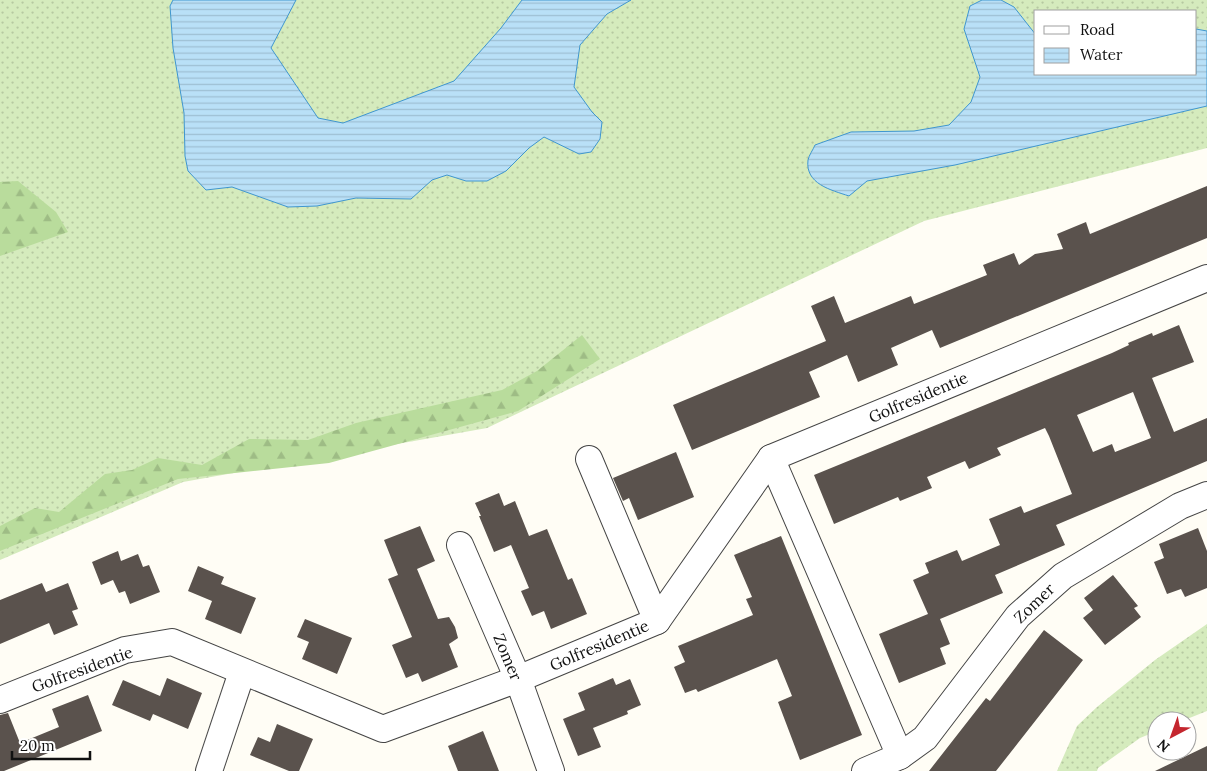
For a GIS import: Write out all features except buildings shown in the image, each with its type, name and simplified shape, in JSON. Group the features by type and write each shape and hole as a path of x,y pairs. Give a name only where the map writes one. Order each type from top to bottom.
{"street":[{"name":"Golfresidentie","path":"0,700 125,650 172,642 383,729 518,679 657,621 771,458 1207,278"},
{"path":"771,458 900,756"},
{"path":"588,459 657,621"},
{"name":"Zomer","path":"864,771 900,756 924,738 1018,616 1063,576 1180,506 1207,495"},
{"name":"Zomer","path":"460,545 518,679 552,771"},
{"path":"210,771 242,672"}],"green space":[{"path":"0,0 1207,0 1207,148 924,221 487,428 183,482 0,560"},
{"path":"18,181 56,212 68,232 0,256 0,182"},
{"path":"582,335 600,359 518,411 329,463 178,479 0,551 0,526 35,508 59,512 105,474 132,470 158,458 202,465 249,439 308,440 356,423 502,390 537,371"},
{"path":"1207,624 1207,711 1197,715 1197,711 1147,711 1147,735 1140,738 1098,768 1097,771 1057,771 1077,726 1097,707 1155,660"}],"water":[{"path":"173,0 296,0 271,48 318,118 343,123 454,81 501,28 522,0 631,0 607,14 580,45 574,87 592,112 602,122 600,139 591,152 579,154 544,137 529,148 506,171 487,181 466,181 447,175 432,180 411,199 356,198 317,206 288,207 232,187 206,190 188,171 185,156 184,113 173,48 170,6"},
{"path":"982,0 1001,0 1014,7 1034,32 1034,75 1197,75 1197,29 1207,31 1207,106 955,165 867,181 849,196 827,188 815,180 808,168 808,160 815,145 851,132 914,131 949,125 971,102 980,77 964,29 970,6"}]}
